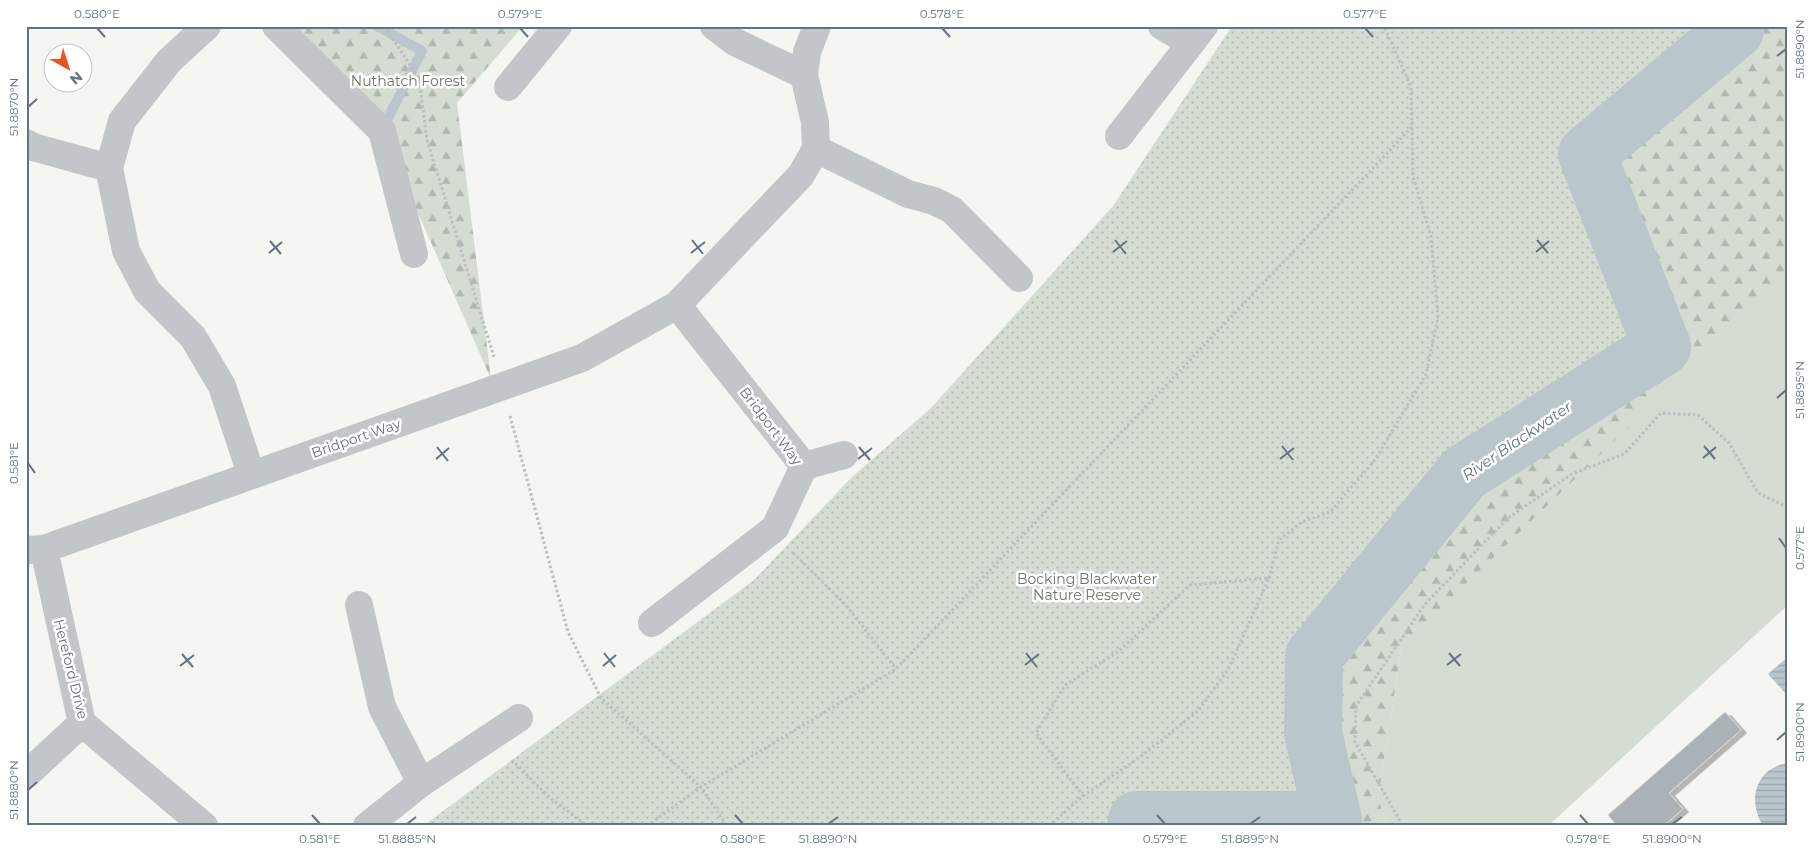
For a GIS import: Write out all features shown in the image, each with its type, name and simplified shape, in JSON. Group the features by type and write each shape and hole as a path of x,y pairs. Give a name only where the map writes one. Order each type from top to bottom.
{"street":[{"path":"207,26 169,61 122,121 109,168 126,250 147,291 193,337 222,386 251,474"},
{"path":"276,26 382,131 414,254"},
{"path":"508,87 558,26"},
{"path":"714,26 735,42 804,75"},
{"path":"817,26 807,52 804,75 815,122 816,149 908,194 934,201 952,210 1019,278"},
{"path":"1119,136 1198,35 1162,26"},
{"path":"26,143 33,147 109,168"},
{"name":"Bridport Way","path":"35,549 502,388 582,358 677,305 801,175 816,149"},
{"name":"Bridport Way","path":"652,623 775,528 804,466 677,305"},
{"path":"804,466 844,455"},
{"name":"Hereford Drive","path":"35,549 82,723 204,826"},
{"path":"359,605 382,707 421,783"},
{"path":"367,826 421,783 519,718"},
{"path":"26,775 82,723"}],"path":[{"path":"384,26 419,78 427,140 502,388 568,632 601,698 701,787 727,826"},
{"path":"1049,826 1083,796 1140,757 1198,711 1229,668 1269,578 1279,540 1302,522 1330,512 1375,460 1426,374 1438,318 1431,237 1413,176 1410,87 1384,26"},
{"path":"647,826 701,787 896,669 1412,127"},
{"path":"1400,826 1399,818 1355,742 1356,706 1425,604 1508,518 1572,474 1624,454 1661,413 1698,415 1729,443 1758,493 1783,505 1788,503"},
{"path":"775,528 789,549 844,604 896,669"},
{"path":"1083,796 1036,733 1065,685 1119,651 1190,585 1269,578"},
{"path":"488,737 549,796 587,826"}],"green space":[{"name":"Nuthatch Forest","path":"276,26 523,26 457,103 491,379 382,131"},
{"name":"Bocking Blackwater Nature Reserve","path":"1232,26 1735,26 1735,30 1587,154 1662,347 1464,473 1314,656 1313,733 1333,820 1137,820 1136,826 423,826 754,580 852,477 931,408 1113,206"},
{"path":"1493,26 1788,26 1788,268 1707,352 1402,645 1378,798 1387,826 1065,826"},
{"path":"1788,26 1788,605 1548,826 1387,826 1378,798 1402,645 563,826"}],"shaded area":[{"path":"1788,657 1788,696 1768,674"},
{"path":"1788,763 1788,826 1763,826 1756,806 1755,796 1757,787 1761,778 1768,771"}],"building":[{"path":"1725,712 1741,730 1669,793 1683,809 1663,826 1617,826 1608,815"}],"waterway":[{"path":"377,26 422,51 382,130"},
{"name":"River Blackwater","path":"1136,826 1137,820 1333,820 1313,733 1314,656 1464,473 1662,347 1587,154 1735,30 1735,26"}]}
